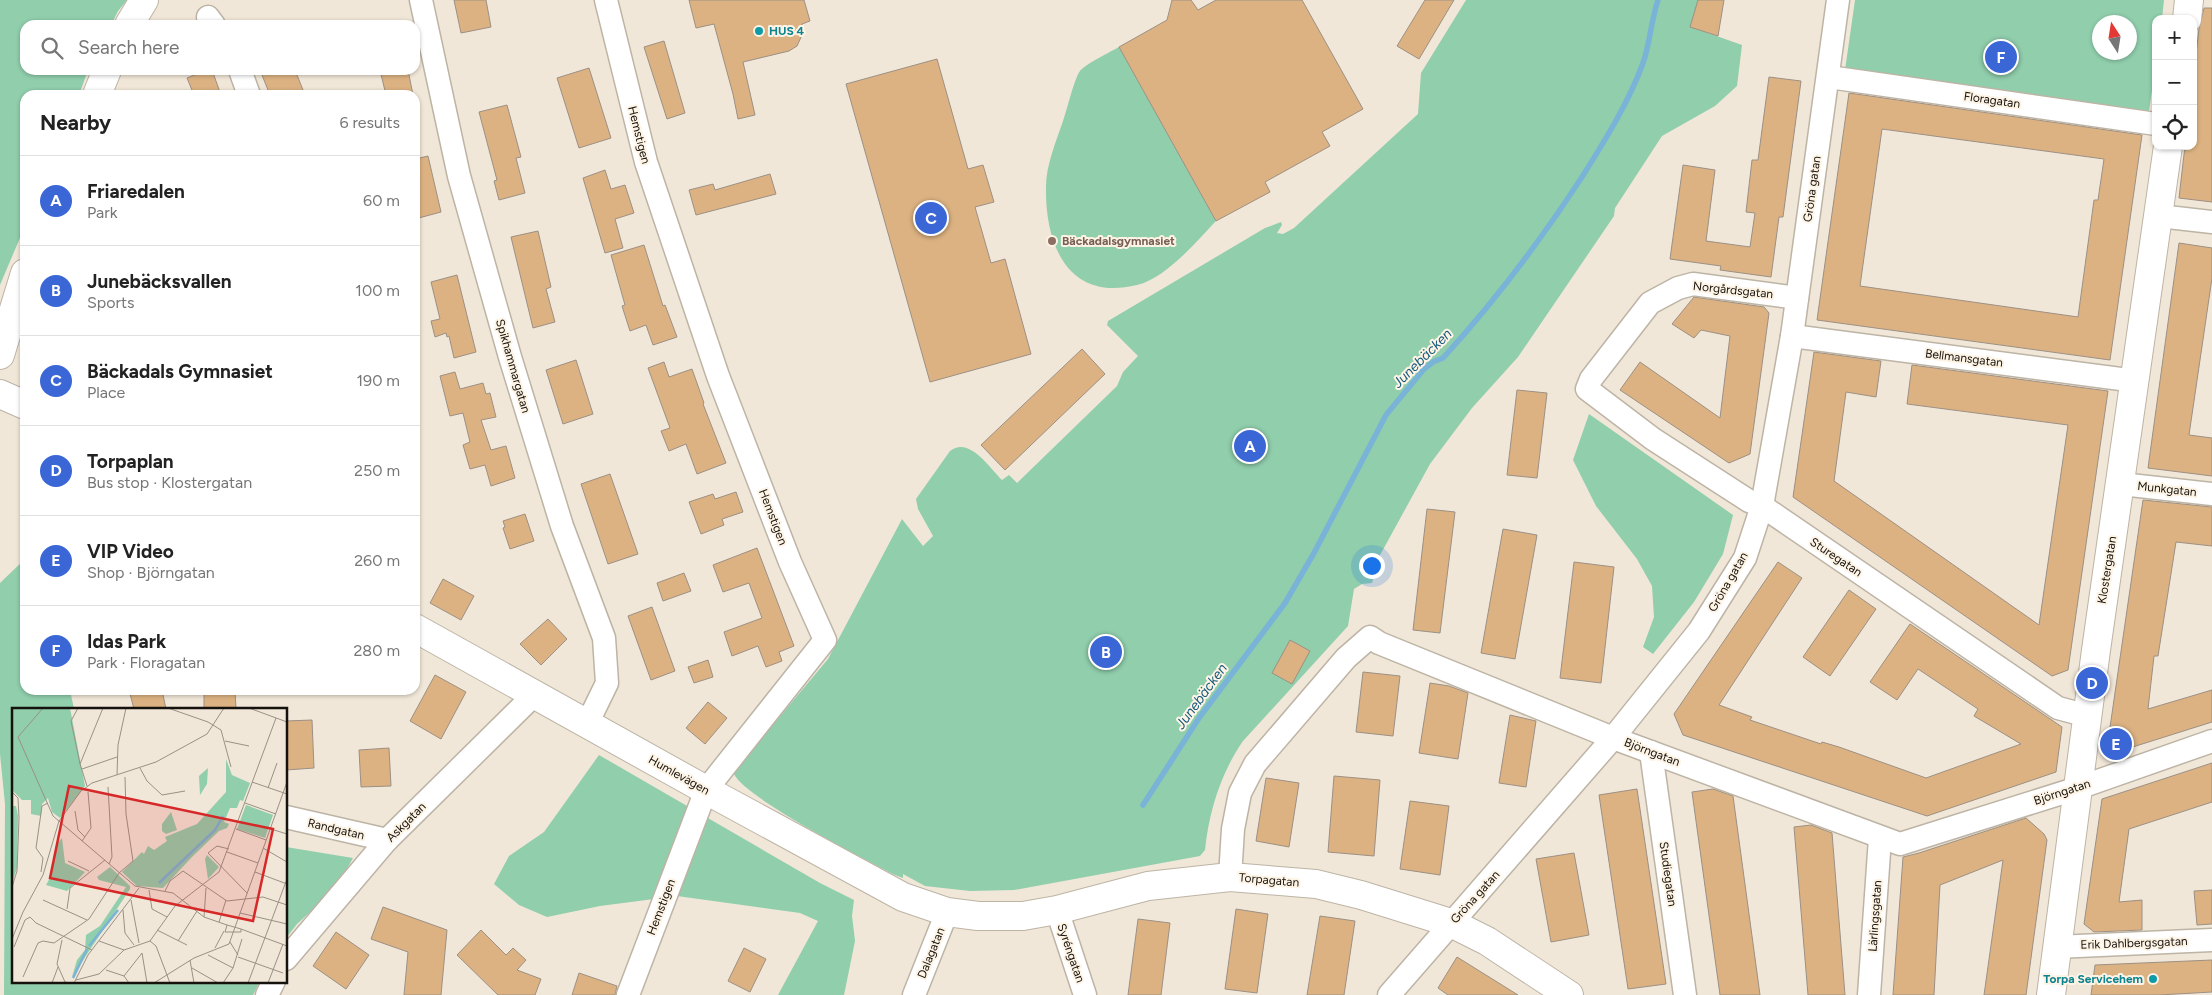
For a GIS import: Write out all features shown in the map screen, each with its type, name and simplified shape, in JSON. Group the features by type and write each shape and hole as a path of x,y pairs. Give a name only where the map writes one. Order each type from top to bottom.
{"street":[{"path":"132,20 144,0"},
{"name":"Spikhammargatan","path":"421,0 459,176 510,357 562,526 604,638 607,682 587,724"},
{"name":"Hemstigen","path":"606,0 646,162 709,348 790,562 825,640 706,790 628,995"},
{"name":"Gröna gatan","path":"1389,995 1613,738 1699,631 1745,558 1762,506 1792,336 1829,77 1838,0"},
{"path":"2187,15 2189,0"},
{"path":"99,90 106,75"},
{"path":"242,75 247,90"},
{"name":"Floragatan","path":"1829,77 2152,123"},
{"name":"Klostergatan","path":"2051,995 2096,650 2136,381 2167,150"},
{"path":"2159,216 2212,222"},
{"path":"0,314 20,270"},
{"name":"Norgårdsgatan","path":"1589,384 1650,303 1678,288 1694,284 1796,298"},
{"path":"0,355 20,289"},
{"name":"Bellmansgatan","path":"1792,336 2136,381"},
{"name":"Sturegatan","path":"1589,384 1653,439 1749,502 1762,506 2058,708 2088,716"},
{"path":"0,394 20,403"},
{"name":"Munkgatan","path":"2121,484 2212,494"},
{"name":"Humlevägen","path":"420,631 903,897 947,912"},
{"name":"Björngatan","path":"1230,877 1233,829 1238,802 1240,793 1255,764 1346,658 1370,637 1387,646 1613,738 1900,844 2078,788 2212,741"},
{"name":"Askgatan","path":"288,957 387,840 535,694"},
{"name":"Studiegatan","path":"1651,752 1685,995"},
{"name":"Randgatan","path":"288,817 387,840"},
{"name":"Lärlingsgatan","path":"1869,995 1880,838"},
{"name":"Torpagatan","path":"947,912 978,916 1013,916 1057,910 1148,886 1230,877 1316,884 1370,897 1451,923 1487,941 1569,995"},
{"name":"Syréngatan","path":"1057,910 1085,995"},
{"name":"Dalagatan","path":"914,995 947,912"},
{"name":"Erik Dahlbergsgatan","path":"2056,947 2212,940"},
{"path":"268,995 274,982"}],"green space":[{"path":"0,0 127,0 114,20 20,20 20,75 86,75 81,90 20,90 20,238 0,285"},
{"path":"1466,0 1698,0 1691,27 1742,45 1737,86 1715,106 1662,136 1615,208 1614,216 1518,357 1472,408 1430,464 1379,557 1372,583 1362,584 1354,589 1348,626 1243,741 1235,753 1217,793 1205,850 1200,856 1014,890 970,891 925,886 903,874 903,878 895,875 834,843 782,813 743,785 734,774 740,764 828,659 902,519 923,546 933,536 918,509 916,499 950,451 957,447 971,450 985,461 1002,480 1009,475 1017,483 1117,386 1123,372 1138,356 1107,325 1108,321 1265,228 1281,222 1282,225 1277,233 1283,234 1294,228 1418,114 1421,73"},
{"path":"1855,0 2164,0 2162,15 2152,15 2152,90 2149,111 1845,70"},
{"path":"1119,47 1216,221 1190,249 1159,275 1137,285 1113,288 1094,285 1078,277 1065,264 1056,248 1050,229 1046,179 1073,87 1080,71 1098,58"},
{"path":"1589,414 1733,515 1723,554 1694,602 1653,654 1643,647 1654,617 1652,586 1637,559 1596,506 1573,460"},
{"path":"20,564 20,695 71,695 74,708 12,708 12,982 260,982 253,995 4,995 5,804 0,754 0,583"},
{"path":"599,755 820,883 854,900 852,916 855,941 844,995 778,995 818,921 800,913 677,896 600,906 547,917 519,905 494,884 509,856 544,832"},
{"path":"288,847 353,858 336,888 297,924 288,935"}],"building":[{"path":"454,0 486,0 491,27 461,33"},
{"name":"HUS 4","path":"689,0 804,0 810,21 802,24 802,35 797,46 789,51 743,62 755,115 738,119 714,24 696,28"},
{"path":"1172,0 1191,0 1198,10 1216,0 1302,0 1363,109 1322,132 1330,146 1265,182 1270,192 1216,221 1119,47 1167,20"},
{"path":"1425,0 1454,0 1419,59 1397,46"},
{"path":"1698,0 1724,0 1718,36 1690,27"},
{"path":"2204,8 2212,8 2212,202 2179,198 2185,150 2197,150 2197,46"},
{"path":"664,41 685,113 667,119 644,47"},
{"path":"937,59 968,169 983,165 994,202 975,207 991,263 1005,259 1031,354 930,382 846,84"},
{"path":"589,68 611,138 579,148 557,78"},
{"path":"194,75 214,75 219,90 192,90 187,78"},
{"path":"262,75 297,75 303,90 268,90"},
{"path":"381,75 409,75 412,90 385,90"},
{"path":"1769,77 1801,81 1783,217 1779,217 1771,277 1720,270 1721,266 1670,259 1683,165 1715,170 1706,241 1750,247 1755,213 1746,212 1752,160 1758,160"},
{"path":"1849,93 2142,135 2110,360 1817,320","holes":["1882,129 2104,159 2098,200 2094,200 2078,317 1860,286"]},
{"path":"507,105 521,157 516,158 525,193 499,200 494,181 497,180 479,112"},
{"path":"428,156 441,212 420,218 420,158"},
{"path":"605,170 611,189 625,185 634,213 615,219 623,248 605,253 583,178"},
{"path":"770,174 776,194 696,215 689,190 713,184 715,190"},
{"path":"538,231 551,287 546,289 555,322 533,328 511,237"},
{"path":"2179,243 2212,248 2212,278 2189,435 2212,438 2212,476 2148,468"},
{"path":"644,245 663,306 665,305 677,337 653,345 646,325 630,331 622,306 625,305 611,255"},
{"path":"457,275 476,352 454,358 449,336 447,337 446,333 435,337 431,321 440,319 431,282"},
{"path":"1694,297 1764,307 1769,313 1750,454 1729,463 1620,390 1640,362 1720,418 1730,336 1701,330 1694,338 1672,324"},
{"path":"1082,349 1105,374 1005,470 981,445"},
{"path":"1814,352 1881,361 1876,397 1846,392 1834,481 2039,625 2068,425 1907,404 1912,365 2108,391 2068,670 2052,676 1793,497"},
{"path":"576,360 593,414 563,424 546,370"},
{"path":"664,362 669,377 692,369 703,404 726,463 697,474 686,444 669,451 661,431 670,428 648,368"},
{"path":"455,372 460,389 483,383 486,394 490,393 496,417 481,420 491,450 506,446 515,478 491,486 485,465 470,469 463,445 470,442 463,413 450,416 440,376"},
{"path":"1517,390 1547,393 1537,478 1507,475"},
{"path":"610,474 638,554 608,564 581,484"},
{"path":"736,492 743,512 722,519 724,525 701,534 689,502 713,494 715,499"},
{"path":"2143,500 2212,507 2212,546 2176,542 2158,656 2154,656 2148,709 2212,690 2212,722 2120,751 2108,741"},
{"path":"1427,509 1455,512 1440,633 1413,630"},
{"path":"525,514 534,541 510,549 503,528 505,527 503,521"},
{"path":"1503,529 1537,535 1515,659 1481,653"},
{"path":"757,548 794,646 779,652 782,661 766,667 758,646 732,656 724,632 762,618 749,583 723,592 713,565"},
{"path":"1574,562 1614,567 1601,683 1560,678"},
{"path":"1778,562 1802,578 1719,705 1752,717 1750,720 1821,744 1822,742 1839,747 1926,778 2021,744 1974,716 1978,709 1918,669 1897,700 1870,682 1910,624 2062,727 2056,772 1927,816 1683,735 1674,714"},
{"path":"684,573 691,591 663,601 657,583"},
{"path":"443,579 474,596 461,620 430,603"},
{"path":"1849,590 1876,609 1830,676 1803,657"},
{"path":"652,607 675,671 651,680 628,616"},
{"path":"548,619 567,639 541,665 520,644"},
{"path":"1290,640 1310,651 1292,684 1272,673"},
{"path":"708,660 713,677 694,683 688,667"},
{"path":"1363,672 1400,676 1393,736 1356,732"},
{"path":"435,675 466,692 441,739 410,721"},
{"path":"1430,683 1449,686 1468,693 1458,759 1419,753"},
{"path":"130,695 163,695 166,708 134,708"},
{"path":"204,695 235,695 236,708 204,708"},
{"path":"708,702 727,718 705,744 686,728"},
{"path":"1510,715 1536,721 1526,787 1499,783"},
{"path":"312,720 314,768 288,770 288,721"},
{"path":"389,748 391,786 361,787 359,750"},
{"path":"2212,763 2212,802 2129,829 2119,902 2142,900 2142,930 2094,932 2084,924 2102,799"},
{"path":"1334,776 1380,780 1374,856 1328,852"},
{"path":"1266,778 1299,783 1289,847 1256,841"},
{"path":"1637,789 1666,984 1628,989 1599,795"},
{"path":"1713,789 1733,796 1760,995 1720,995 1692,792"},
{"path":"1410,801 1449,806 1440,875 1400,869"},
{"path":"2026,818 2044,834 2047,840 2026,995 1984,995 2003,860 1940,885 1934,995 1893,995 1903,857"},
{"path":"1811,825 1832,833 1845,995 1808,995 1794,827"},
{"path":"1574,853 1589,935 1551,942 1536,859"},
{"path":"2212,890 2212,924 2197,925 2194,891"},
{"path":"383,907 447,930 441,995 404,995 408,952 371,939"},
{"path":"1236,909 1268,914 1257,993 1225,989"},
{"path":"1320,916 1355,921 1344,995 1307,995"},
{"path":"1138,919 1170,923 1161,995 1128,995"},
{"path":"481,930 506,955 513,948 526,960 517,970 541,979 535,995 498,995 457,955"},
{"path":"336,932 369,955 346,989 313,966"},
{"path":"744,948 766,959 750,992 728,981"},
{"path":"1457,957 1518,995 1448,995 1438,988"},
{"name":"Torpa Servicehem","path":"2212,960 2212,992 2159,995 2091,995 2095,965"},
{"path":"579,973 617,986 615,995 572,995"}],"waterway":[{"name":"Junebäcken","path":"1143,805 1199,718 1285,603 1314,553 1386,415 1424,369 1433,362 1443,358 1499,293 1582,177 1631,92 1645,55 1658,0"}],"place":[{"name":"HUS 4","path":"759,31"},
{"name":"Idas Park","path":"2001,57"},
{"name":"Bäckadals Gymnasiet","path":"931,218"},
{"name":"Bäckadalsgymnasiet","path":"1052,241"},
{"name":"Friaredalen","path":"1250,446"},
{"name":"Junebäcksvallen","path":"1106,652"},
{"name":"Torpaplan","path":"2092,683"},
{"name":"VIP Video","path":"2116,744"},
{"name":"Torpa Servicehem","path":"2153,979"}]}
